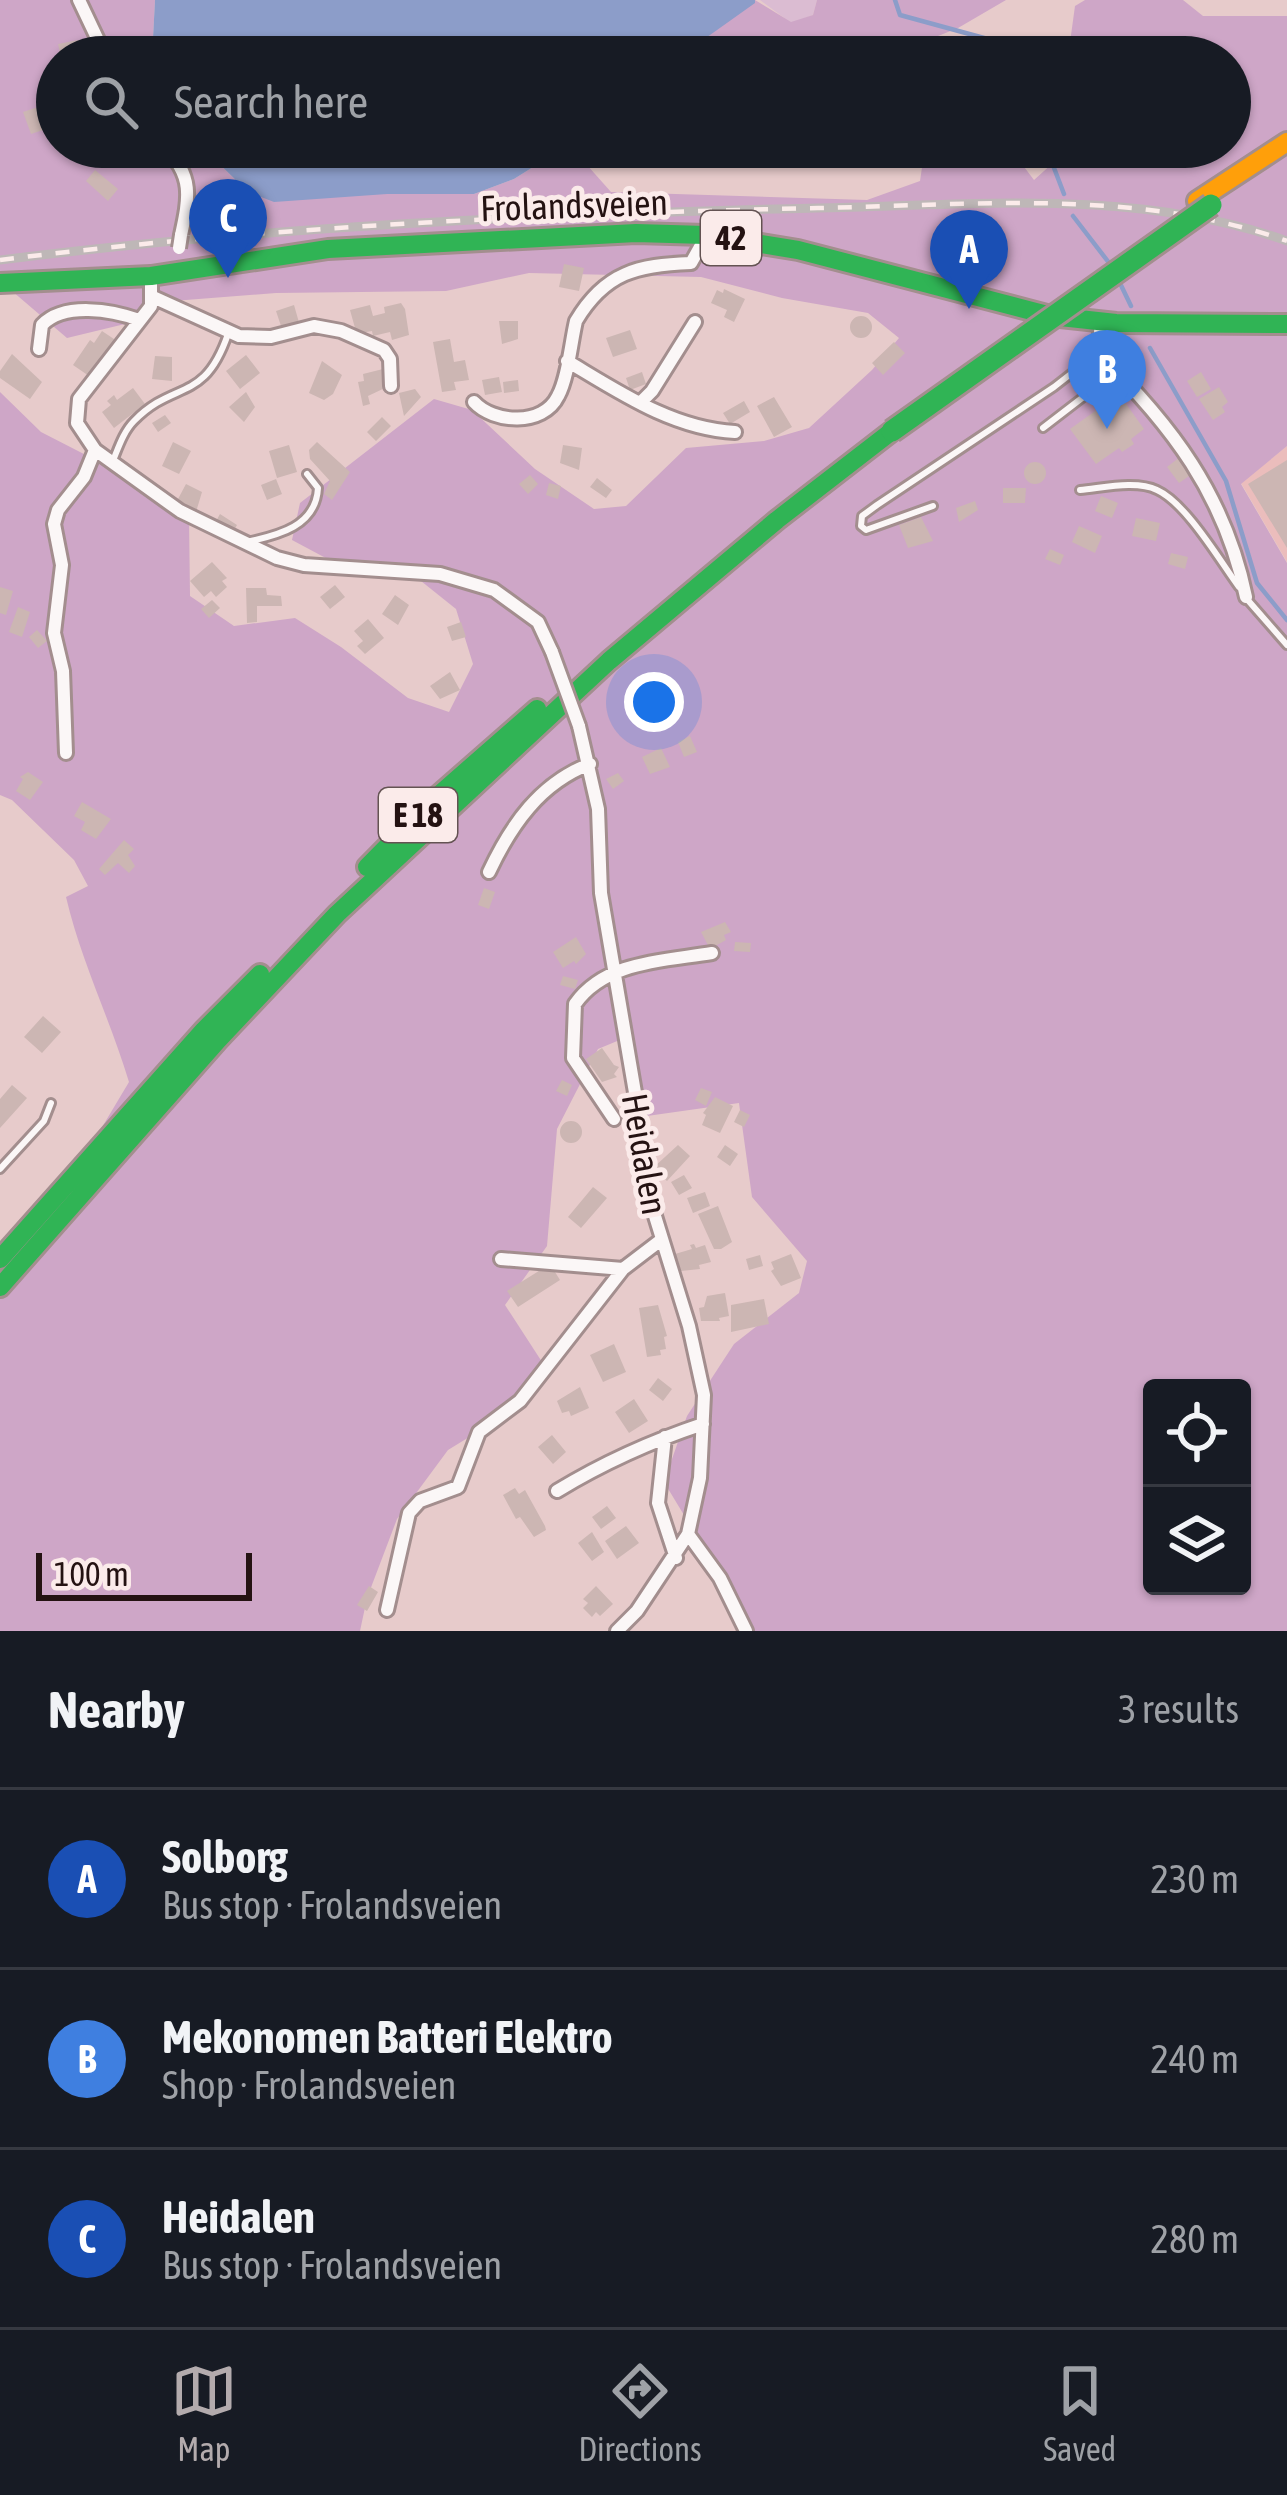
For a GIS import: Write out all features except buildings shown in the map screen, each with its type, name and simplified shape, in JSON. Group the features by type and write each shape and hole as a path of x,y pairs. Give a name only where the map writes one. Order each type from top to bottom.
{"main road":[{"name":"E 18","path":"0,1259 204,1030 432,801 754,524 1287,142"},
{"name":"E 18","path":"1204,203 1287,156"},
{"name":"Frolandsveien","path":"0,283 152,287 178,272 328,249 636,233 705,235 798,250 1051,316 1101,322 1287,324"},
{"name":"E 18","path":"0,1287 273,979 352,899 609,661 889,427"}],"street":[{"path":"80,0 96,36"},
{"path":"178,272 189,183 182,168"},
{"name":"Frolandsveien","path":"474,402 498,417 537,414 557,399 576,321 608,284 624,272 647,265 691,263 700,247"},
{"path":"66,753 63,671 54,633 62,565 55,524 58,510 83,477 94,450 77,424 79,399 139,320 152,287"},
{"name":"Frolandsveien","path":"152,287 228,334 262,338 314,326 341,331 384,350 390,359 391,386"},
{"path":"39,349 42,326 62,312 82,310 139,320"},
{"path":"640,403 695,322"},
{"path":"1101,322 1098,353 1189,454 1213,498 1239,564 1246,597"},
{"path":"567,361 640,403 696,427 735,431"},
{"name":"Heidalen","path":"94,450 180,511 304,565 440,574 494,590 538,622 552,652 590,764 598,809 601,893 646,1186 698,1360 704,1424 700,1478 688,1534 676,1558 617,1631"},
{"path":"490,872 518,821 546,788 590,764"},
{"path":"614,1119 573,1058 572,1023 580,997 614,971 712,953"},
{"name":"Heidalen","path":"388,1610 409,1514 420,1501 458,1487 479,1432 530,1389 623,1269 661,1240"},
{"path":"501,1259 623,1269"},
{"path":"557,1491 588,1471 664,1436 704,1424"},
{"path":"664,1436 658,1503 676,1558"},
{"path":"688,1534 720,1578 746,1631"}],"lane":[{"path":"111,464 137,418 209,375 228,334"},
{"path":"1043,428 1095,388 1100,380 1098,353"},
{"path":"933,506 877,527 866,530 861,526 862,516 877,505 1098,353"},
{"path":"243,542 271,536 307,518 318,497 315,482 307,474"},
{"path":"1080,490 1137,486 1156,490 1176,504 1287,645"},
{"path":"0,1169 44,1121 51,1102"}],"shaded area":[{"path":"0,0 155,0 153,36 36,36 36,168 223,168 248,192 474,194 532,168 590,168 611,192 867,200 920,181 922,168 1025,168 1034,180 1047,168 1251,168 1251,36 1071,36 1075,6 1085,0 1183,0 1203,16 1287,16 1287,446 1241,484 1287,563 1287,1631 754,1631 664,1482 687,1416 734,1344 799,1293 807,1261 752,1197 739,1103 647,1116 622,1039 598,1049 557,1129 547,1246 505,1305 544,1365 520,1406 448,1450 397,1519 367,1598 360,1631 0,1631 0,1265 86,1154 129,1082 66,897 88,886 74,860 12,800 0,795 0,392 41,432 117,471 189,517 190,596 234,626 295,618 408,698 449,712 473,664 456,609 421,581 337,564 292,540 300,503 434,399 472,410 535,469 594,509 626,506 686,448 764,441 809,428 899,338 868,313 701,277 529,273 446,291 276,293 173,301 129,323 67,338 5,285 0,287"},
{"path":"755,0 791,22 813,15 817,0 1006,0 938,36 708,36"},
{"path":"760,0 817,0 813,15 791,23"},
{"path":"1287,446 1287,562 1241,483"}],"water":[{"path":"155,0 755,0 709,36 153,36"},
{"path":"223,168 532,168 474,194 274,202 248,192"}],"waterway":[{"path":"895,0 900,15 977,36"},
{"path":"1054,168 1064,194"},
{"path":"1073,216 1113,268"},
{"path":"1118,279 1131,306"},
{"path":"1150,348 1226,481 1257,583 1287,620"}],"railway":[{"path":"0,260 203,238 408,224 995,203 1114,206 1172,213 1287,241"}],"traffic: fast":[{"path":"892,431 1211,205"},
{"path":"0,283 151,276 328,249 636,233 705,235 798,250 1051,316 1116,323 1287,324"},
{"path":"0,1287 218,1040 337,914 609,661 892,431"},
{"path":"367,867 432,801 537,709"},
{"path":"0,1259 204,1030 260,974"}],"traffic: slow":[{"path":"1251,166 1287,142"},
{"path":"1197,201 1247,168"}],"place":[{"name":"Heidalen","path":"228,278"},
{"name":"Solborg","path":"969,309"},
{"name":"Mekonomen Batteri Elektro","path":"1107,429"}]}
